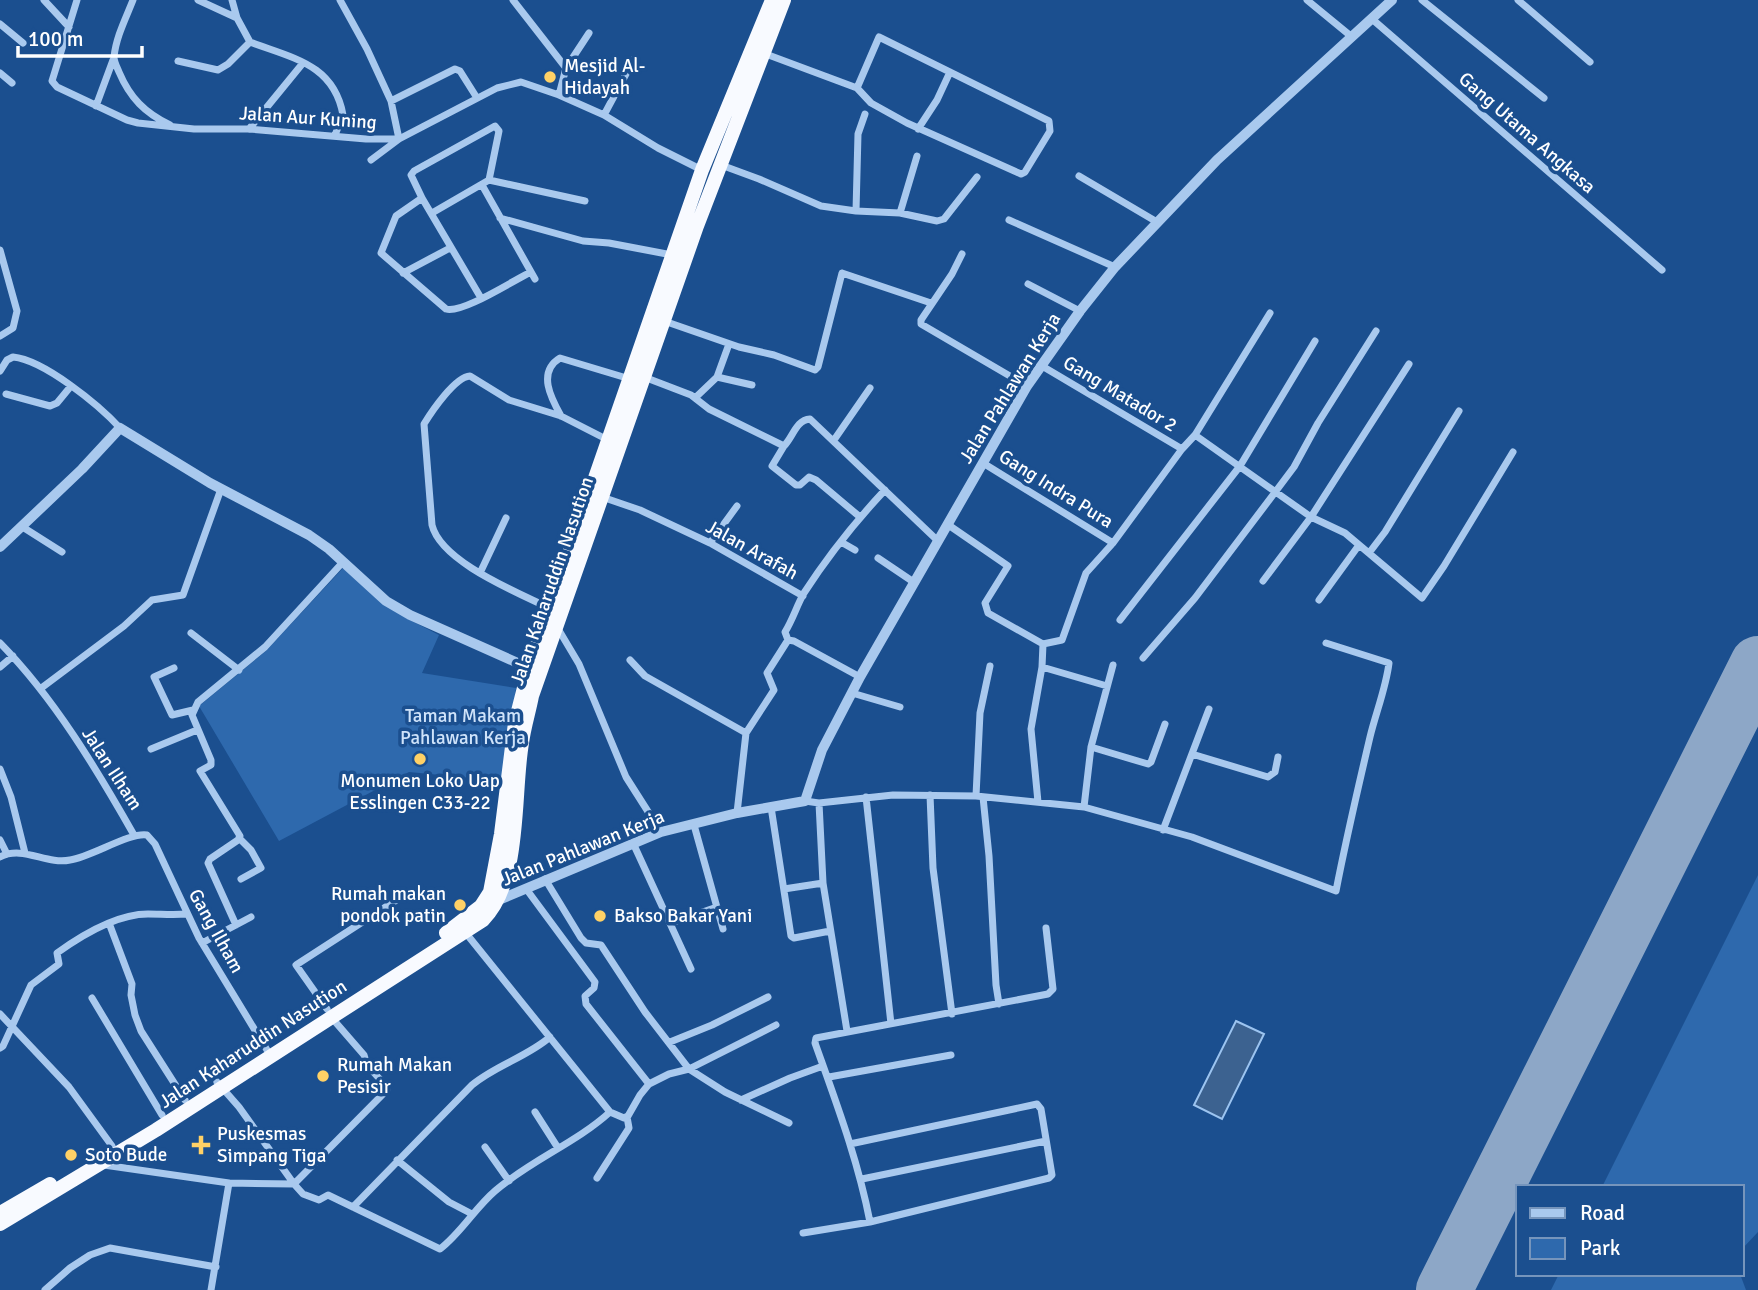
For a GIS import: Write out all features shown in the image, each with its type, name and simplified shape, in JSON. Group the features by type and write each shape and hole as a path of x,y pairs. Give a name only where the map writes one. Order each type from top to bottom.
{"highway":[{"name":"Jalan Kaharuddin Nasution","path":"491,901 490,891 501,834 515,723 529,668 549,608 568,573 601,496 673,255 702,170 772,0"},
{"name":"Jalan Kaharuddin Nasution","path":"0,1213 156,1130 267,1051 483,920 510,854 522,744 532,696 556,625 568,573 608,441 663,321 762,52 784,0"},
{"name":"Jalan Kaharuddin Nasution","path":"0,1224 47,1197 112,1146 186,1100 219,1085 329,1013 491,901"}],"street":[{"path":"44,0 69,27"},
{"path":"69,27 77,0"},
{"path":"96,106 134,0"},
{"path":"198,0 237,18"},
{"path":"232,0 237,18 250,42 303,63 326,76 343,115 335,135"},
{"path":"340,0 391,101 399,139 371,160"},
{"path":"513,0 566,68"},
{"path":"1307,0 1352,37"},
{"name":"Jalan Pahlawan Kerja","path":"806,801 822,750 860,677 1027,386 1080,311 1115,267 1217,160 1392,0"},
{"path":"1422,0 1544,98"},
{"path":"1518,0 1590,62"},
{"name":"Gang Utama Angkasa","path":"1371,19 1662,270"},
{"path":"0,24 23,43"},
{"name":"Jalan Aur Kuning","path":"69,27 52,80 55,85 127,121 194,129 249,129 366,139 399,139 496,88 521,82 604,115 702,170"},
{"path":"559,96 566,68 589,33"},
{"path":"762,52 857,88 871,103 918,129 1021,173 1025,172 1050,131 1049,121 879,37 857,88"},
{"path":"178,61 218,70 250,42"},
{"path":"604,115 634,59"},
{"path":"114,60 125,87 136,102 155,118 174,127"},
{"path":"249,129 303,63"},
{"path":"391,101 455,69 460,71 477,98"},
{"path":"918,129 937,100 950,72"},
{"path":"0,74 12,83"},
{"path":"856,211 858,134 865,114"},
{"path":"422,198 396,216 381,251 383,256 449,310 481,298 533,275 500,218 485,183 499,131 495,126 412,173 422,198 481,298"},
{"path":"900,213 917,156"},
{"path":"720,164 821,206 900,213 937,220 944,219 977,177"},
{"path":"1079,176 1157,222"},
{"path":"432,213 485,183 585,201"},
{"path":"500,218 570,238 673,255"},
{"path":"1009,220 1115,267"},
{"path":"403,273 450,248"},
{"path":"0,250 17,311 13,327 0,335"},
{"path":"962,254 921,320 922,325 1027,386"},
{"path":"663,321 729,344 774,355 813,370 817,369 842,273 931,303"},
{"path":"1028,284 1080,311"},
{"path":"947,524 1007,566 985,603 988,613 1043,644 1062,640 1085,575 1113,543 1195,435 1269,313"},
{"path":"1143,658 1161,640 1294,467 1318,423 1376,331"},
{"path":"1120,620 1240,466 1315,341"},
{"path":"695,398 716,377 729,344"},
{"path":"0,371 10,357 19,357 47,370 148,447 309,535 386,601 410,615 529,668"},
{"path":"561,416 550,396 547,376 553,362 559,358 637,378 695,398 709,409 784,446"},
{"path":"1263,581 1311,517 1409,364"},
{"name":"Gang Matador 2","path":"1042,366 1182,449"},
{"path":"549,608 468,566 434,532 424,424 457,382 470,376 509,400 561,416 608,441"},
{"path":"716,377 752,385"},
{"path":"6,394 50,407 57,403 71,386"},
{"path":"834,440 870,388"},
{"path":"1369,553 1385,532 1460,411"},
{"path":"860,517 816,480 809,477 796,485 772,466 798,425 807,419 834,440 938,541"},
{"path":"1,546 82,469 120,428"},
{"path":"1195,435 1311,517 1338,528 1423,598 1513,452"},
{"name":"Gang Indra Pura","path":"982,463 1113,543"},
{"path":"40,689 124,626 152,600 183,595 221,489"},
{"name":"Jalan Arafah","path":"601,496 640,510 710,543 803,596 860,517 885,490"},
{"path":"710,543 737,506"},
{"path":"480,573 506,518"},
{"path":"21,526 62,552"},
{"path":"841,542 855,550"},
{"path":"1319,600 1359,545"},
{"path":"878,558 915,583"},
{"path":"241,879 261,868 251,850 239,838 200,771 211,765 211,760 197,730 193,710 198,702 265,648 343,562"},
{"path":"788,640 785,632 803,596"},
{"path":"556,625 579,664 626,777 661,832"},
{"path":"191,633 239,670"},
{"path":"788,640 794,640 860,677"},
{"path":"737,813 746,733 774,690 767,673 788,640"},
{"name":"Jalan Ilham","path":"0,643 40,689 99,775 134,835 66,861 25,853 3,855"},
{"name":"Jalan Pahlawan Kerja","path":"491,901 527,890 545,879 661,832 737,813 806,801 819,803 866,797 930,796 979,797 1084,807 1192,837 1336,891 1353,806 1389,663 1326,643"},
{"path":"1038,802 1031,729 1042,667 1043,644"},
{"path":"0,667 13,656"},
{"path":"630,660 645,676 746,733"},
{"path":"1084,807 1091,747 1113,665"},
{"path":"990,666 980,713 979,797 989,856 999,1004"},
{"path":"1042,667 1108,686"},
{"path":"174,668 154,677 172,715 193,710"},
{"path":"852,693 900,708"},
{"path":"1163,830 1209,709"},
{"path":"1091,747 1148,764 1165,724"},
{"path":"151,749 197,730"},
{"path":"1192,754 1268,777 1275,772 1278,757"},
{"path":"0,769 11,796 25,853"},
{"path":"930,796 933,868 952,1014"},
{"path":"866,797 891,1024"},
{"path":"819,803 823,883 847,1031"},
{"path":"771,807 791,937 830,931"},
{"path":"694,825 723,929"},
{"name":"Gang Ilham","path":"134,835 147,835 155,845 202,943 267,1051"},
{"path":"236,925 208,863 239,838"},
{"path":"0,840 3,855"},
{"path":"633,844 691,969"},
{"path":"545,879 581,938 586,943 601,945 645,1012 689,1069 741,1100 789,1123"},
{"path":"784,889 823,883"},
{"path":"527,890 595,982 596,986 585,996 586,1004 649,1084"},
{"path":"94,1161 229,1183 294,1184 377,1101 387,1087 363,1060 363,1055 329,1013 296,965 398,899"},
{"path":"671,923 717,907"},
{"path":"0,1048 13,1028 31,985 59,964 57,953 109,923 137,915 187,914"},
{"path":"202,943 251,917"},
{"path":"109,923 132,984 135,1016 141,1031 186,1100"},
{"path":"870,1222 862,1180 829,1077 815,1043 816,1038 1048,994 1052,991 1046,928"},
{"path":"465,932 610,1112 627,1117"},
{"path":"670,1042 768,997"},
{"path":"92,998 162,1115"},
{"path":"0,1014 69,1087 112,1146"},
{"path":"597,1178 629,1128 627,1117 649,1084 669,1074 689,1069 776,1025"},
{"path":"353,1207 472,1084 488,1072 536,1049 550,1037"},
{"path":"829,1077 951,1055"},
{"path":"741,1100 823,1066"},
{"path":"219,1085 239,1107 303,1194 319,1200 328,1195 440,1249 495,1191 558,1148 589,1131 610,1112"},
{"path":"803,1233 870,1222 1049,1178 1052,1175 1041,1109 1037,1104 850,1144"},
{"path":"535,1112 558,1148"},
{"path":"862,1180 1046,1141"},
{"path":"485,1147 509,1181"},
{"path":"397,1160 449,1202 472,1214"},
{"path":"211,1290 229,1183"},
{"path":"45,1290 90,1255 110,1248 216,1267"}],"green space":[{"name":"Taman Makam Pahlawan Kerja","path":"343,568 408,619 439,635 422,673 516,688 503,781 409,772 279,841 199,706 266,651"},
{"path":"1758,875 1758,1232 1744,1247 1744,1185 1603,1185"},
{"path":"1558,1276 1741,1276 1746,1290 1551,1290"}],"shaded area":[{"path":"1236,1021 1264,1034 1222,1119 1194,1105"}],"runway":[{"path":"1444,1290 1758,664"}],"place":[{"name":"Mesjid Al- Hidayah","path":"550,77"},
{"name":"Monumen Loko Uap Esslingen C33-22","path":"420,759"},
{"name":"Rumah makan pondok patin","path":"460,905"},
{"name":"Bakso Bakar Yani","path":"600,916"},
{"name":"Rumah Makan Pesisir","path":"323,1076"},
{"name":"Puskesmas Simpang Tiga","path":"201,1145"},
{"name":"Soto Bude","path":"71,1155"}]}
